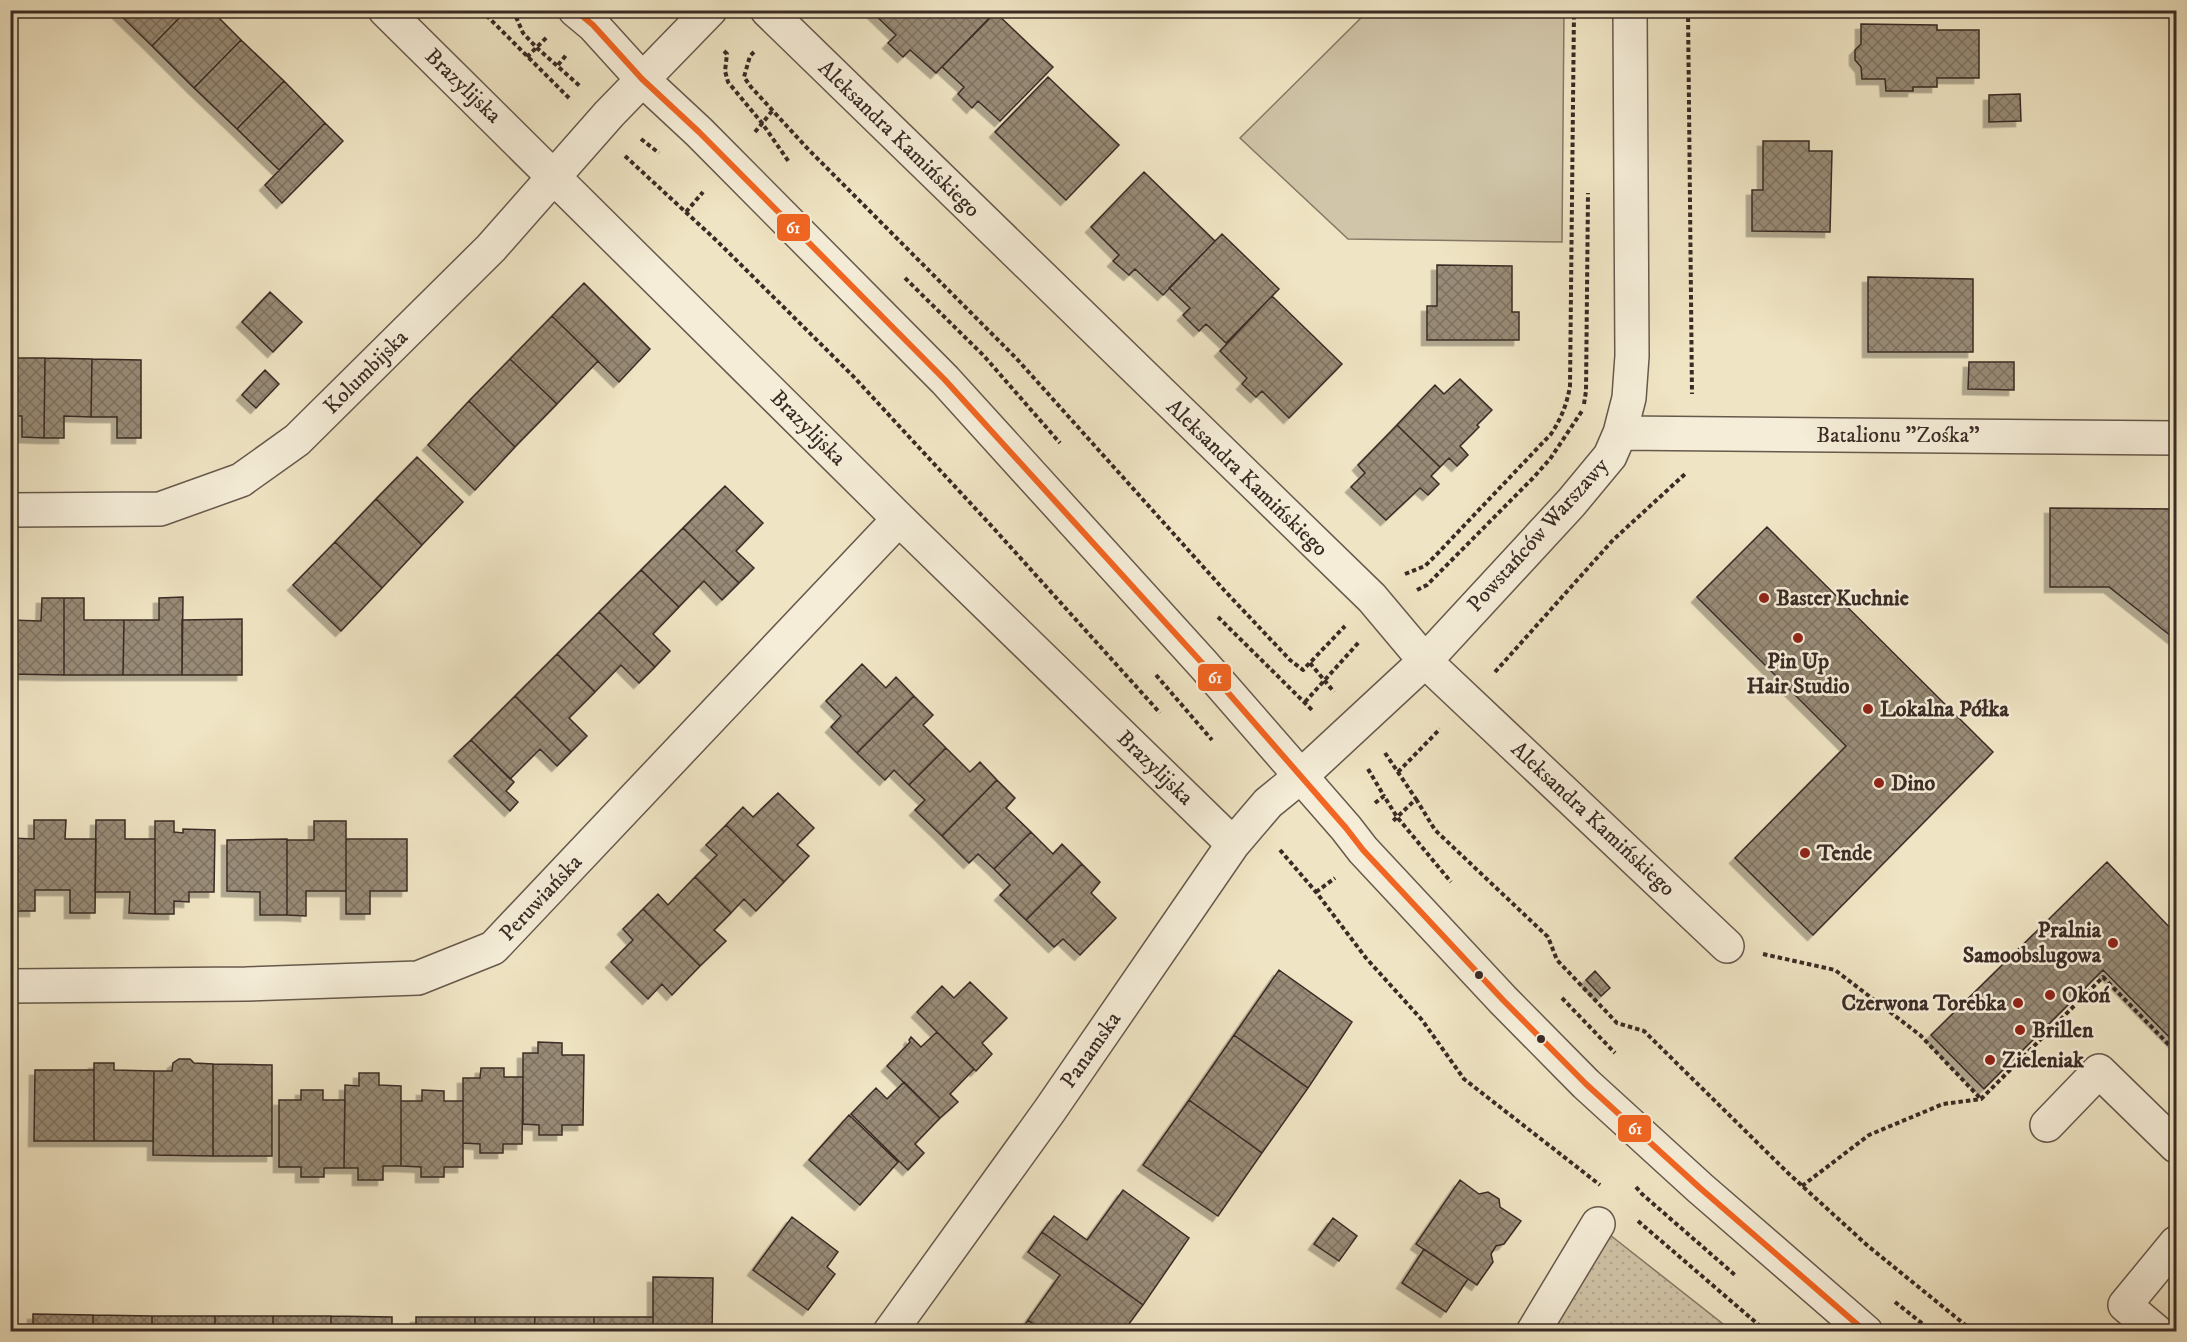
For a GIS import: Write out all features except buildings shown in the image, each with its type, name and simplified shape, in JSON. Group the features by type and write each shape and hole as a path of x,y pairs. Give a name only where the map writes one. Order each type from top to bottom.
{"street":[{"name":"Brazylijska","path":"385,10 899,519 1233,844"},
{"path":"575,10 592,25 642,80 699,132 945,380 1203,664 1354,839 1503,999 1586,1084 1866,1332"},
{"path":"642,80 710,10"},
{"name":"Powstańców Warszawy","path":"1300,777 1425,661 1571,503 1610,456 1620,433 1629,398 1632,356 1630,10"},
{"name":"Aleksandra Kamińskiego","path":"775,19 1378,605 1425,661 1727,946"},
{"name":"Kolumbijska","path":"10,510 160,509 241,480 297,440 490,248 642,80"},
{"name":"Batalionu \"Zośka\"","path":"1620,433 2176,438"},
{"name":"Peruwiańska","path":"10,986 246,984 418,978 493,948 899,519"},
{"name":"Panamska","path":"890,1332 1050,1110 1233,844 1268,803 1300,777"},
{"path":"2047,1125 2099,1071 2176,1146"},
{"path":"1533,1332 1598,1224"},
{"path":"2157,1332 2125,1305 2176,1243"}],"path":[{"path":"481,10 527,57"},
{"path":"513,10 523,33 537,48 609,114 663,156"},
{"path":"1305,702 1401,576 1425,566 1438,553 1551,434 1567,404 1570,386 1574,10"},
{"path":"775,19 750,56 744,77 751,87 807,148 1016,358 1217,582 1290,660 1303,670 1378,605 1427,585 1550,459 1582,411 1586,391 1588,188"},
{"path":"694,186 710,202"},
{"path":"1310,663 1383,749 1436,830 1548,937 1557,960 1617,1023 1644,1031 1802,1186 1868,1246 1974,1332"},
{"path":"1149,668 1220,748"},
{"path":"1316,892 1333,880 1354,839 1384,796 1397,817 1456,890"},
{"path":"1354,839 1397,817 1416,799"},
{"path":"1327,872 1342,886"},
{"path":"1727,946 1835,970 1920,1035 1981,1099"},
{"path":"1802,1186 1869,1136 1943,1104 1981,1099 2103,977 2176,1052"},
{"path":"1561,998 1618,1056"},
{"path":"1888,1297 1933,1332"}],"shaded area":[{"path":"1368,11 1564,11 1562,242 1348,239 1240,138"},
{"path":"1610,1235 1732,1331 1549,1332"}],"transit line":[{"name":"61","path":"575,10 593,25 642,79 699,132 945,380 1203,664 1363,850 1503,1000 1586,1084 1700,1188 1866,1332"}],"place":[{"name":"Baster Kuchnie","path":"1764,598"},
{"name":"Pin Up Hair Studio","path":"1798,638"},
{"name":"Lokalna Półka","path":"1868,709"},
{"name":"Dino","path":"1879,783"},
{"name":"Tende","path":"1805,853"},
{"name":"Pralnia Samoobslugowa","path":"2113,943"},
{"name":"Okoń","path":"2050,995"},
{"name":"Czerwona Torebka","path":"2018,1003"},
{"name":"Brillen","path":"2020,1030"},
{"name":"Zieleniak","path":"1990,1060"}]}
